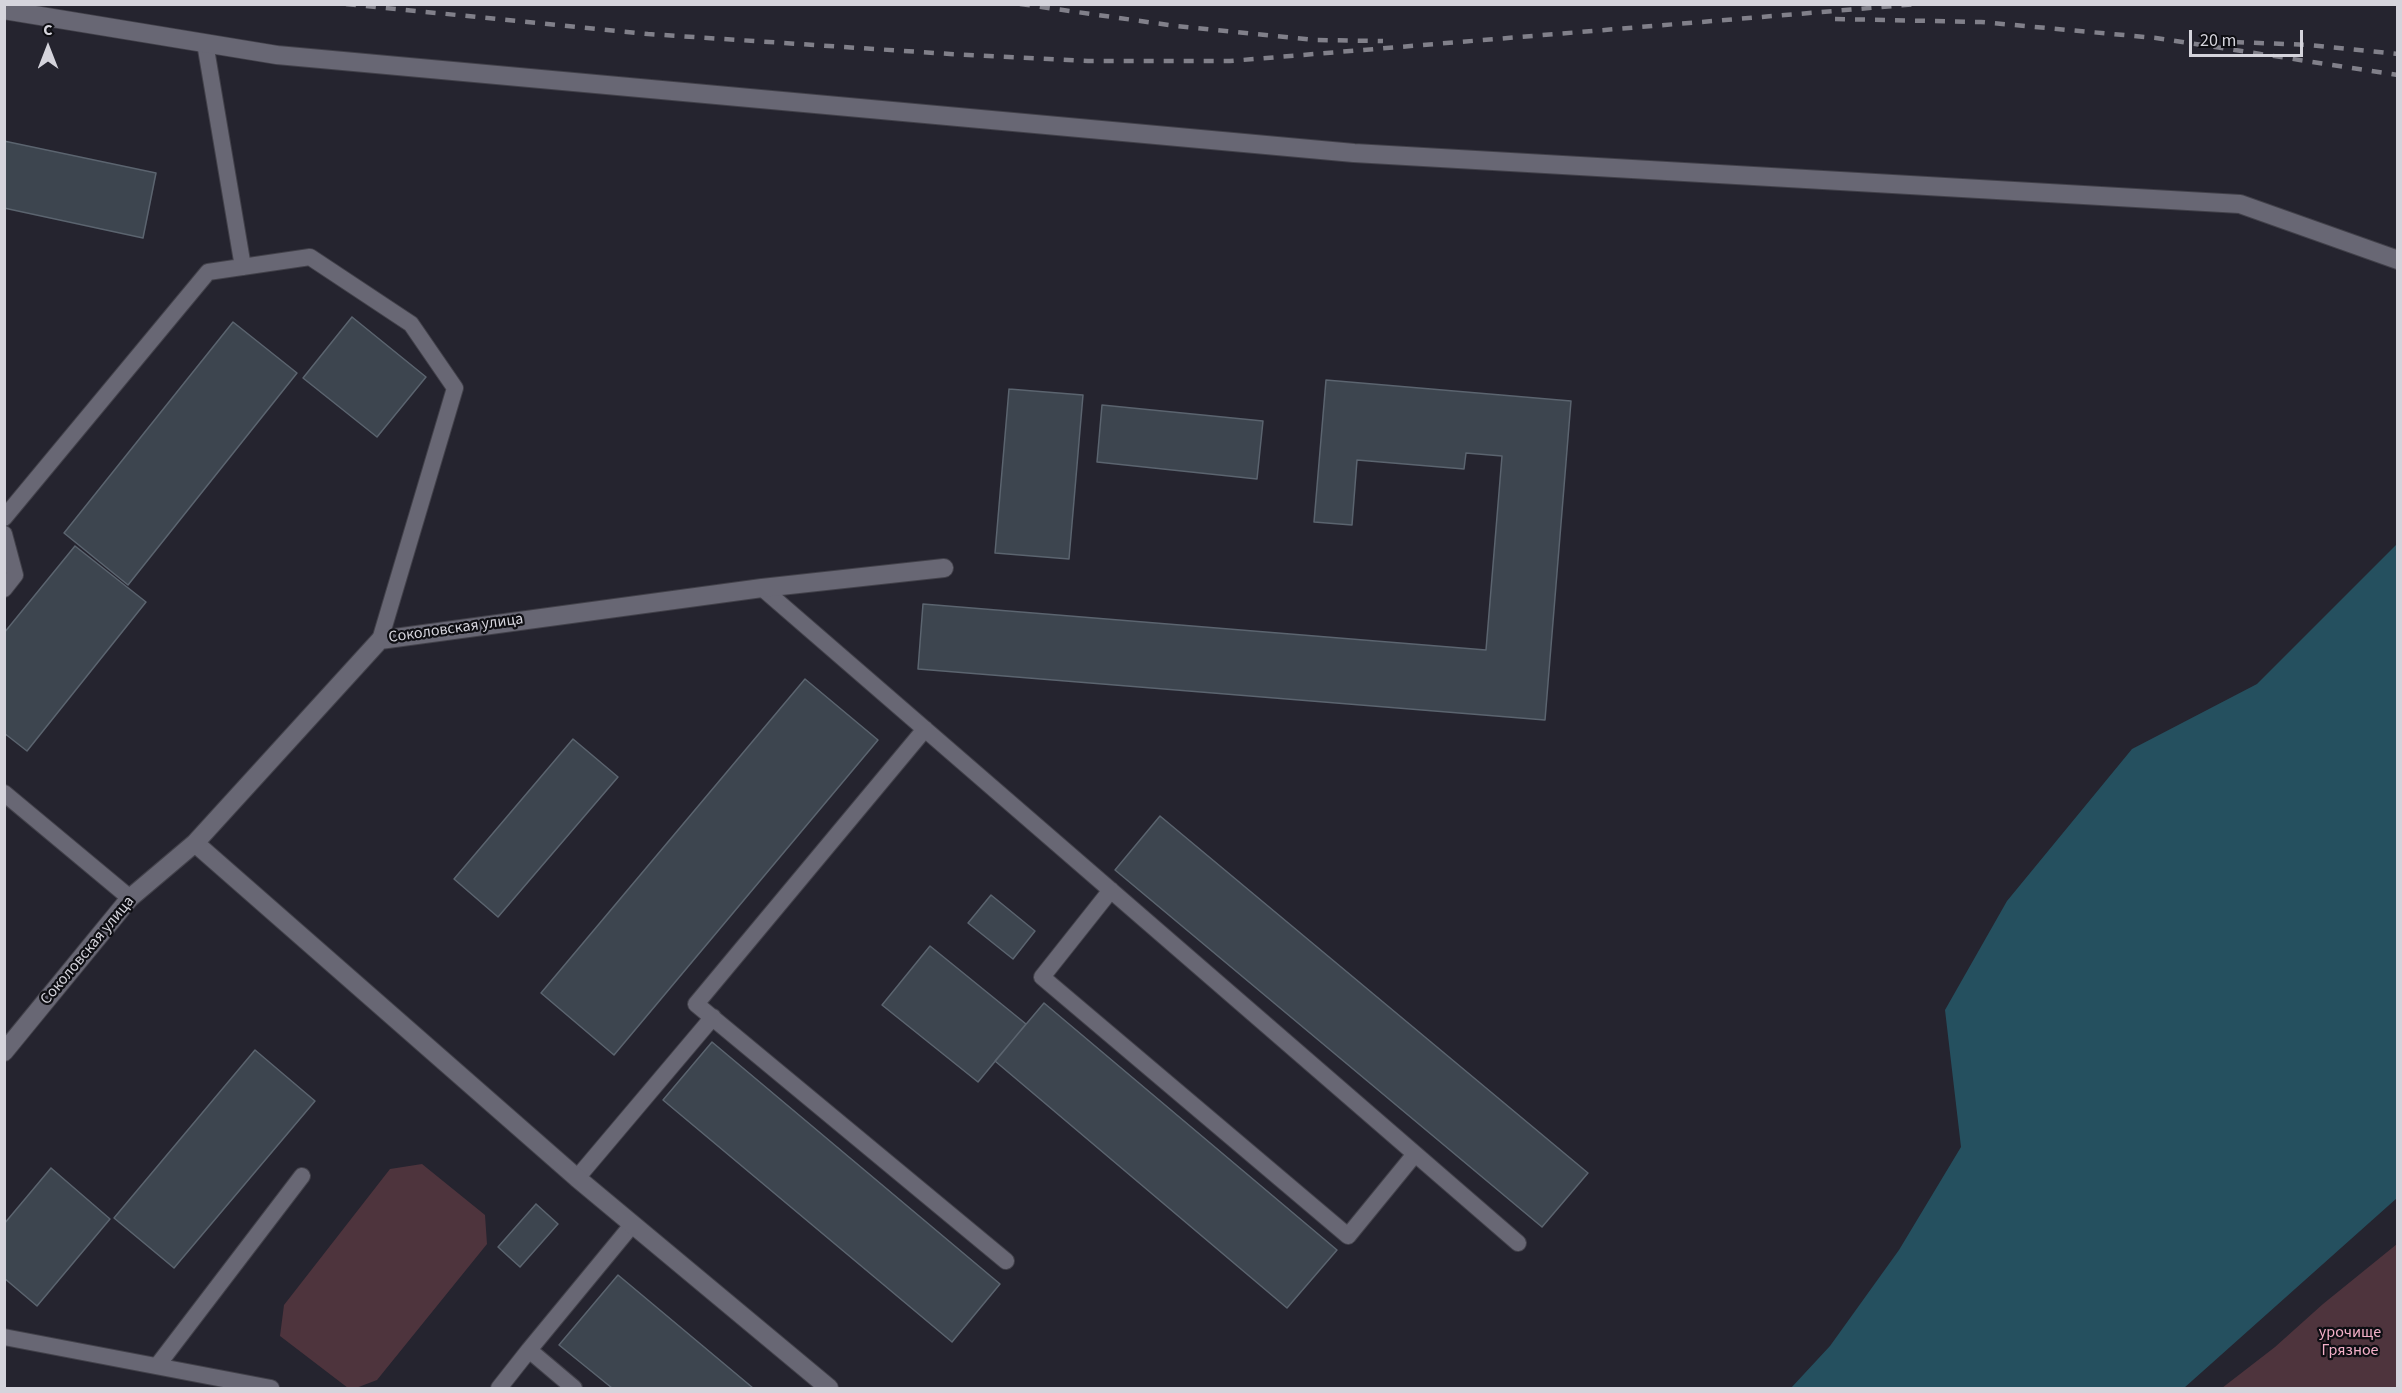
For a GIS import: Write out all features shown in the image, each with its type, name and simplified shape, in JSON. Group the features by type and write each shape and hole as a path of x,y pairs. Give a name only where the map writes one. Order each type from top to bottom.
{"street":[{"path":"4,10 277,55 1354,153 2240,204 2397,260"},
{"name":"Соколовская улица","path":"4,1053 130,898 195,843 380,640 762,588 944,568"},
{"path":"195,843 577,1178 830,1389"}],"lane":[{"path":"205,43 243,267"},
{"path":"4,518 208,272 310,257 411,324 455,388 380,640"},
{"path":"4,534 15,575 4,589"},
{"path":"762,588 1518,1243"},
{"path":"925,729 696,1004 1006,1261"},
{"path":"4,793 130,898"},
{"path":"1111,890 1042,977 1348,1236 1415,1154"},
{"path":"577,1178 713,1017"},
{"path":"157,1366 302,1176"},
{"path":"499,1389 632,1225"},
{"path":"4,1337 272,1389"},
{"path":"529,1350 574,1389"}],"green space":[{"path":"422,1164 485,1215 487,1244 377,1380 356,1388 348,1388 280,1336 284,1305 390,1169"},
{"name":"урочище Грязное","path":"2397,1244 2397,1388 2222,1388 2275,1347 2323,1304"}],"water":[{"path":"2397,544 2397,1198 2184,1388 1791,1388 1830,1346 1899,1250 1961,1147 1945,1010 2007,901 2132,749 2257,684"}],"building":[{"path":"4,141 156,173 143,238 4,208"},
{"path":"352,317 426,377 377,437 303,378"},
{"path":"233,322 297,373 128,585 64,533"},
{"path":"1326,380 1571,401 1545,720 918,669 923,604 1486,650 1502,456 1466,453 1464,469 1357,460 1352,525 1314,522"},
{"path":"1009,389 1083,395 1069,559 995,553"},
{"path":"1102,405 1263,421 1257,479 1097,462"},
{"path":"75,546 146,602 27,751 4,733 4,633"},
{"path":"805,679 878,740 614,1055 541,993"},
{"path":"573,739 618,777 498,917 454,879"},
{"path":"1160,816 1588,1173 1542,1227 1115,870"},
{"path":"991,895 1035,931 1013,959 968,923"},
{"path":"930,946 1026,1024 978,1082 882,1005"},
{"path":"1044,1003 1337,1250 1287,1308 995,1061"},
{"path":"712,1042 1000,1284 952,1342 663,1100"},
{"path":"255,1050 315,1101 174,1268 114,1218"},
{"path":"51,1168 110,1219 37,1306 4,1278 4,1224"},
{"path":"536,1204 558,1224 520,1267 498,1247"},
{"path":"618,1275 753,1388 612,1388 559,1345"}],"railway":[{"path":"346,4 648,34 1088,61 1230,61 1918,4"},
{"path":"1020,4 1176,26 1315,40 1383,41"},
{"path":"1835,19 1981,22 2156,38 2398,75"},
{"path":"2234,42 2310,45 2398,54"}]}
